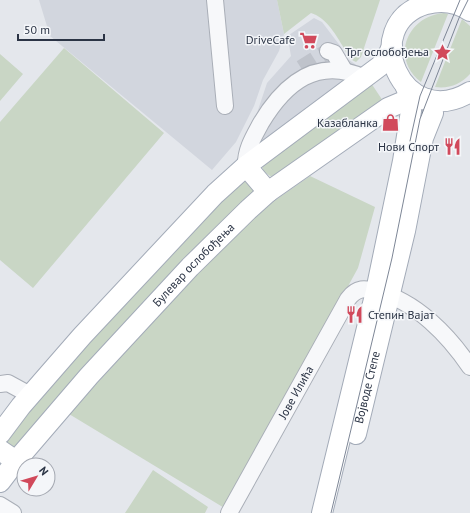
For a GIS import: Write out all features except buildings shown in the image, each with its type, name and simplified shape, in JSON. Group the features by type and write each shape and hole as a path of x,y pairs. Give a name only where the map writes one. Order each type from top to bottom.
{"main road":[{"path":"0,434 30,395 82,336 215,194 246,166 383,63 392,47 397,28 407,8 436,2 450,2 463,6"},
{"path":"392,47 394,67 419,99"},
{"name":"Булевар ослобођења","path":"0,482 8,455 81,384 208,248 268,192 388,108 419,99 439,101 461,96"},
{"name":"Војводе Степе","path":"322,513 344,426 383,293 396,262 398,228 416,139 424,123 419,99"},
{"name":"Војводе Степе","path":"337,513 383,293 411,117 419,99"},
{"path":"246,166 268,192"}],"street":[{"path":"215,0 225,106"},
{"path":"328,51 334,53 344,70"},
{"path":"246,166 246,153 258,129 271,107 301,68"},
{"path":"286,89 311,74 324,70 344,70 365,78"},
{"name":"Јове Илића","path":"229,513 348,299 359,289 383,293"},
{"path":"383,293 400,299 433,324 452,344 470,367"},
{"path":"0,384 8,383 30,395"},
{"path":"0,505 13,513"}],"shaded area":[{"path":"39,0 277,0 284,34 279,51 263,80 254,106 236,142 212,170 50,36"},
{"path":"314,18 322,22 341,47 346,58 355,64 360,72 243,155 267,83 291,56 288,39 289,35"}],"green space":[{"path":"277,0 380,0 361,57 356,62 349,57 329,26 321,18 311,13 284,34"},
{"path":"444,13 448,14 421,82 406,62 405,50 407,40 412,30 420,22 431,16"},
{"path":"462,19 470,26 470,74 463,81 454,85 435,87"},
{"path":"64,48 164,133 33,288 0,260 0,122"},
{"path":"0,54 23,74 0,101"},
{"path":"371,83 383,101 273,178 263,171 262,165"},
{"path":"310,176 375,207 358,268 226,509 69,414 175,297 246,225 274,201"},
{"path":"244,178 256,191 15,448 7,444 6,439 104,319"},
{"path":"153,470 208,507 205,513 125,513"}],"tunnel":[{"path":"301,68 328,51"}],"tram line":[{"path":"410,141 420,96 460,0"},
{"path":"331,513 392,258 420,119 459,18 468,0"}],"place":[{"name":"DriveCafe","path":"308,40"},
{"name":"Трг ослобођења","path":"442,52"},
{"name":"Казабланка","path":"391,123"},
{"name":"Нови Спорт","path":"452,147"},
{"name":"Степин Вајат","path":"355,315"}]}
